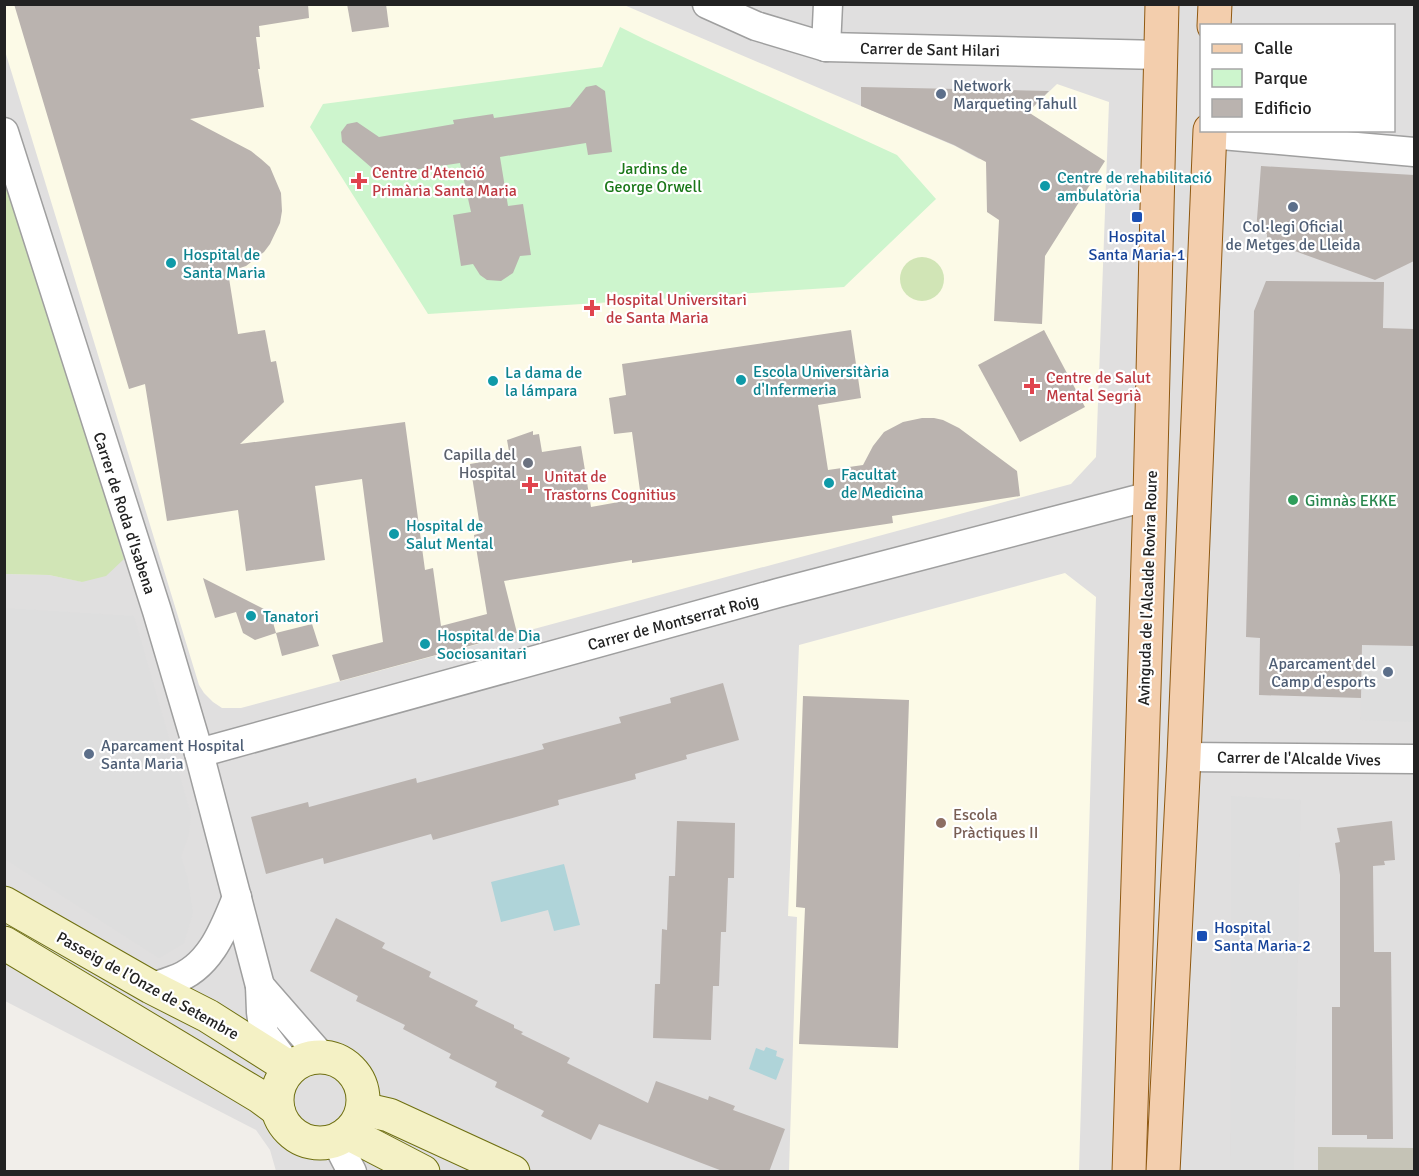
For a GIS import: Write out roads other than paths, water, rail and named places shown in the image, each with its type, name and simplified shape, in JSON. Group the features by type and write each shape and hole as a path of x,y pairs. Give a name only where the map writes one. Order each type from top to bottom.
{"main road":[{"name":"Avinguda de l'Alcalde Rovira Roure","path":"1129,1172 1150,496 1162,4"},
{"path":"1214,24 1215,4"},
{"path":"1163,1172 1184,757 1210,132"}],"street":[{"name":"Carrer de Sant Hilari","path":"707,4 756,26 826,47 1160,56"},
{"path":"826,47 828,4"},
{"name":"Carrer de Roda d'Isabena","path":"4,132 157,611 199,753 260,986 264,1034 290,1068"},
{"path":"1210,132 1414,152"},
{"name":"Carrer de Montserrat Roig","path":"199,753 787,590 1150,496"},
{"name":"Carrer de l'Alcalde Vives","path":"1184,757 1414,759"},
{"path":"150,987 175,980 192,970 209,954 237,897"},
{"name":"Passeig de l'Onze de Setembre","path":"4,903 150,987 208,1016 290,1068"},
{"name":"Passeig de l'Onze de Setembre","path":"4,943 223,1073 278,1110"},
{"name":"Carrer de Roda d'Isabena","path":"260,986 322,1057"},
{"path":"352,1172 349,1128 363,1094 359,1080 349,1068 337,1060 311,1057 300,1061 283,1077 276,1099 283,1124 294,1135 307,1142 322,1144 349,1128 389,1115 513,1172"},
{"path":"349,1128 423,1172"}],"water":[{"path":"564,864 580,925 554,931 548,910 501,922 491,882"},
{"path":"766,1047 777,1051 776,1056 784,1059 776,1080 749,1069 756,1048 764,1051"}],"place":[{"name":"Network Marqueting Tahull","path":"941,94"},
{"name":"Centre d'Atenció Primària Santa Maria","path":"359,181"},
{"name":"Centre de rehabilitació ambulatòria","path":"1045,186"},
{"name":"Col·legi Oficial de Metges de Lleida","path":"1293,207"},
{"name":"Hospital Santa Maria-1","path":"1137,217"},
{"name":"Hospital de Santa Maria","path":"171,263"},
{"name":"Hospital Universitari de Santa Maria","path":"592,308"},
{"name":"Escola Universitària d'Infermeria","path":"741,380"},
{"name":"La dama de la lámpara","path":"493,381"},
{"name":"Centre de Salut Mental Segrià","path":"1032,386"},
{"name":"Capilla del Hospital","path":"528,463"},
{"name":"Facultat de Medicina","path":"829,483"},
{"name":"Unitat de Trastorns Cognitius","path":"530,485"},
{"name":"Gimnàs EKKE","path":"1293,500"},
{"name":"Hospital de Salut Mental","path":"394,534"},
{"name":"Tanatori","path":"251,616"},
{"name":"Hospital de Dia Sociosanitari","path":"425,644"},
{"name":"Aparcament del Camp d'esports","path":"1388,672"},
{"name":"Aparcament Hospital Santa Maria","path":"89,754"},
{"name":"Escola Pràctiques II","path":"941,823"},
{"name":"Hospital Santa Maria-2","path":"1202,936"}],"park label":[{"name":"Jardins de George Orwell","path":"653,177"}]}
